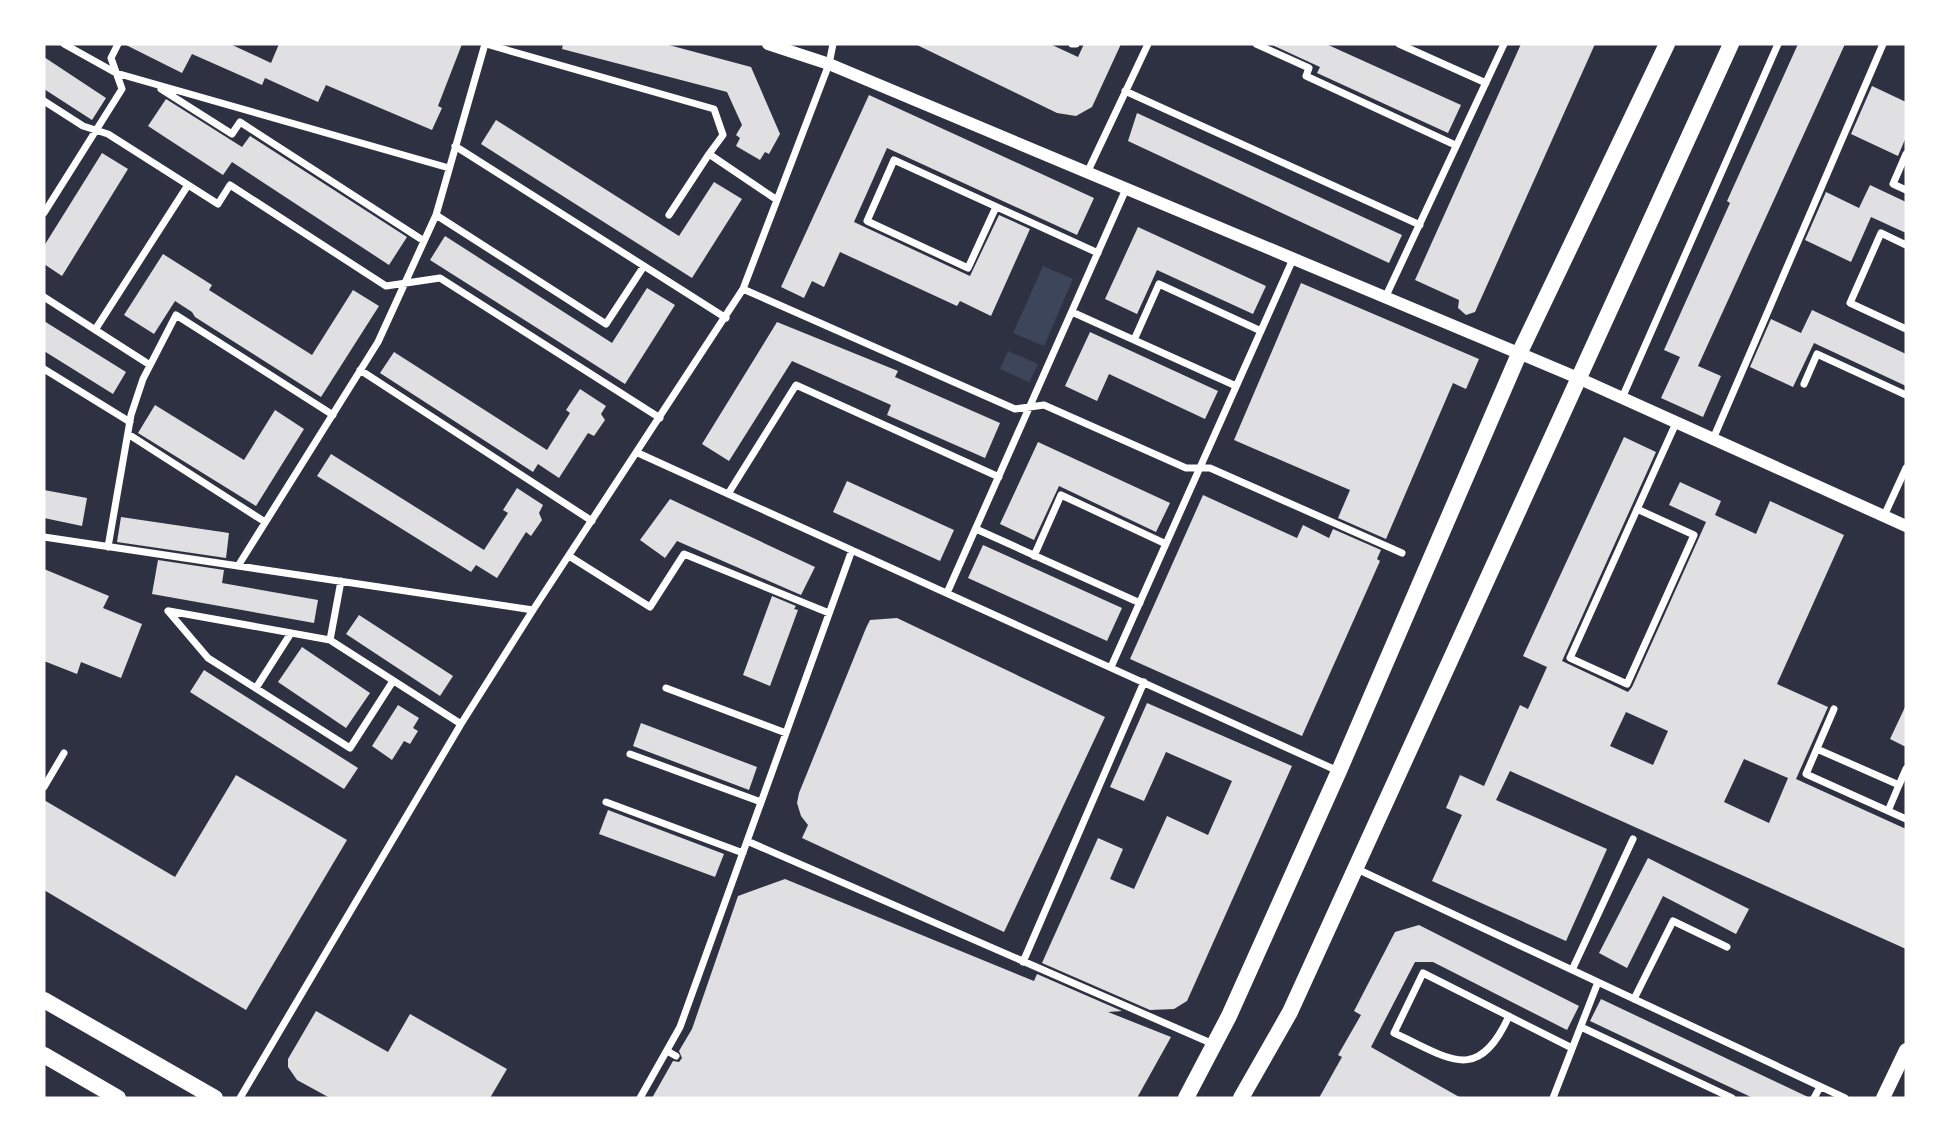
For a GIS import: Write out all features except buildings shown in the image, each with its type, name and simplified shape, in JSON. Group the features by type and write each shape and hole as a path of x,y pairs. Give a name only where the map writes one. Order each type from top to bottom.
{"main road":[{"path":"1186,1098 1229,1016 1339,771 1519,354 1667,44"},
{"path":"1241,1098 1290,1012 1731,44"},
{"path":"44,1000 215,1098"},
{"path":"1883,1098 1906,1050"},
{"path":"44,1055 118,1098"}],"street":[{"path":"64,44 117,73 449,168"},
{"path":"44,213 122,89 111,58 118,44"},
{"path":"238,566 378,342 436,215 486,44 714,109 723,135 669,215"},
{"path":"768,44 829,64 1578,378 1906,526"},
{"path":"240,1098 461,724 743,289 829,64 833,44"},
{"path":"1087,173 1148,44"},
{"path":"1256,44 1309,68 1306,76 1453,144"},
{"path":"1399,44 1486,83"},
{"path":"1385,298 1504,44"},
{"path":"1622,398 1778,44"},
{"path":"1713,439 1883,44"},
{"path":"153,84 232,134 240,122 424,241"},
{"path":"1125,91 1420,225"},
{"path":"44,101 83,125 108,134 218,204 230,185 386,286 440,278 660,418"},
{"path":"456,146 726,318"},
{"path":"1906,154 1893,184 1906,190"},
{"path":"709,155 777,200"},
{"path":"996,207 968,268 867,221 894,160 1098,253"},
{"path":"95,330 188,185"},
{"path":"947,593 1126,189"},
{"path":"436,215 606,324 644,266"},
{"path":"1906,245 1881,233 1850,303 1906,329"},
{"path":"1111,667 1293,259"},
{"path":"1133,340 1159,284 1261,331"},
{"path":"743,289 1015,409 1044,405 1186,468 1210,468 1402,553"},
{"path":"44,297 150,365"},
{"path":"1072,312 1236,386"},
{"path":"108,547 130,422 143,380 176,315 332,415"},
{"path":"1804,384 1818,354 1906,395"},
{"path":"44,369 130,422"},
{"path":"360,370 592,521"},
{"path":"728,494 796,384 999,477"},
{"path":"1637,509 1694,535 1627,684 1570,657 1637,509 1676,423"},
{"path":"128,434 265,523"},
{"path":"638,453 1339,771"},
{"path":"1884,516 1906,468"},
{"path":"1034,556 1061,495 1166,544"},
{"path":"976,529 1140,603"},
{"path":"44,537 533,610"},
{"path":"640,1098 680,1027 852,550"},
{"path":"569,556 650,607 684,554 829,613"},
{"path":"330,640 341,581"},
{"path":"393,681 350,748 208,658 168,611 330,640 461,724"},
{"path":"256,688 291,633"},
{"path":"1023,962 1144,682"},
{"path":"666,688 786,733"},
{"path":"1834,709 1806,774 1906,819"},
{"path":"1817,749 1899,785"},
{"path":"44,787 64,753"},
{"path":"630,754 761,802"},
{"path":"1888,811 1906,769"},
{"path":"606,802 743,853"},
{"path":"1572,970 1633,839"},
{"path":"747,841 1214,1045"},
{"path":"1355,868 1844,1098"},
{"path":"1634,999 1673,921 1727,947"},
{"path":"1509,1016 1500,1037 1483,1056 1456,1061 1394,1033 1423,973 1509,1016 1572,1048"},
{"path":"1553,1098 1598,982"},
{"path":"1581,1027 1732,1098"},
{"path":"667,1051 676,1056"},
{"path":"1814,1098 1820,1087"}],"shaded area":[{"path":"1043,266 1073,279 1044,346 1013,333"},
{"path":"1008,351 1038,364 1029,382 1000,369"}]}
